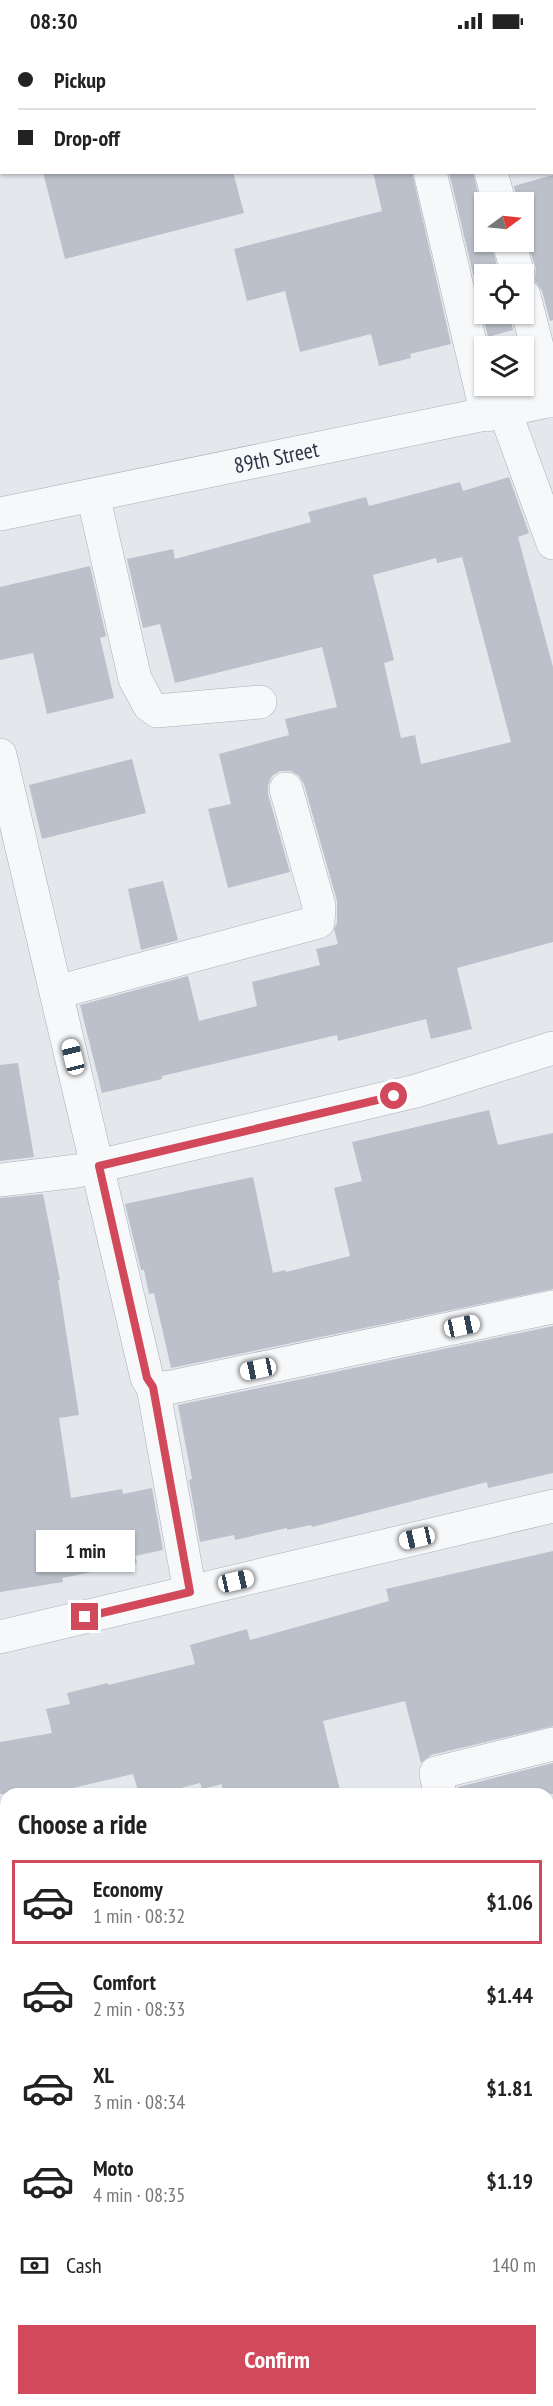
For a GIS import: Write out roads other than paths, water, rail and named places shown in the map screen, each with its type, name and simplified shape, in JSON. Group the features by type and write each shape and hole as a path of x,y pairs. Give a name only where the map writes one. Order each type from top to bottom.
{"street":[{"path":"431,174 495,412 553,543"},
{"path":"492,174 496,192"},
{"path":"532,324 552,400"},
{"name":"89th Street","path":"0,514 552,400"},
{"path":"93,495 135,679 149,705 157,711 260,702"},
{"path":"0,755 99,1166 147,1378 153,1387 190,1592"},
{"path":"57,992 318,922 319,906 286,789"},
{"path":"0,1180 77,1171 416,1091 553,1048"},
{"path":"153,1387 167,1388 553,1307"},
{"path":"0,1637 553,1506"},
{"path":"439,1788 436,1773 553,1744"}]}
